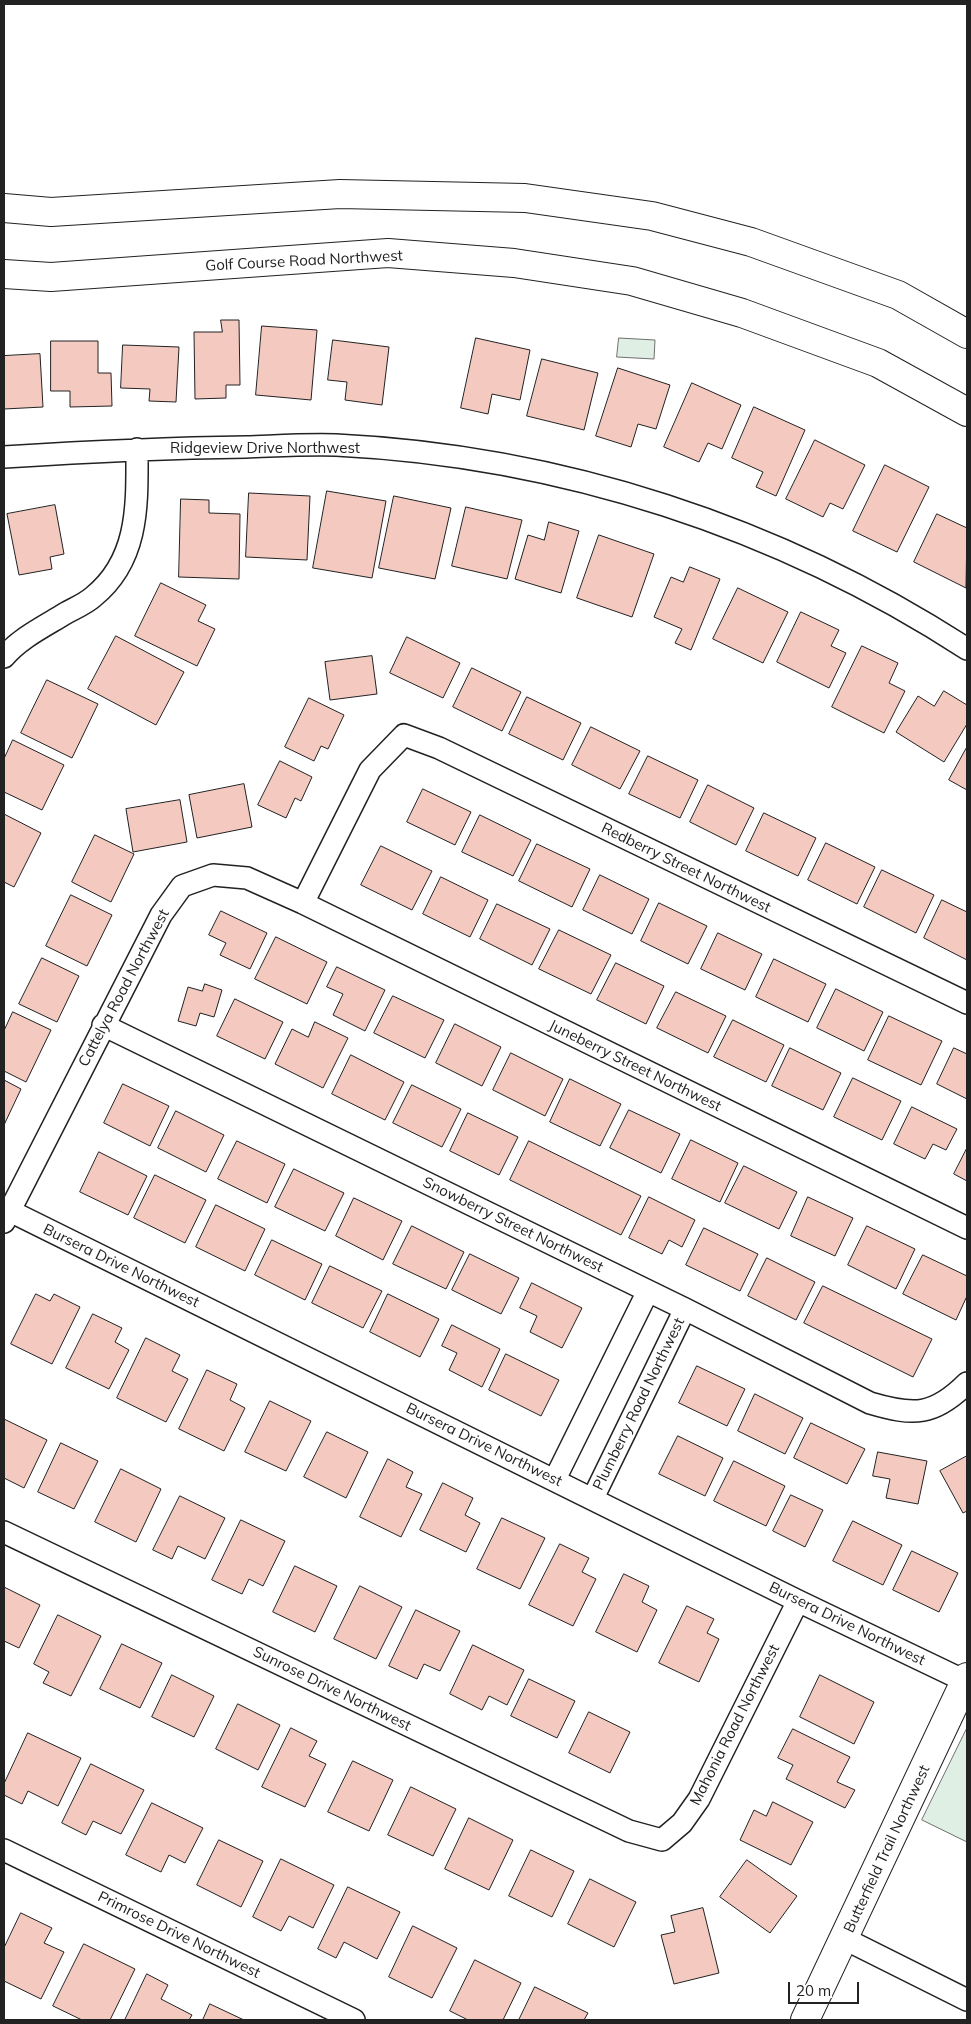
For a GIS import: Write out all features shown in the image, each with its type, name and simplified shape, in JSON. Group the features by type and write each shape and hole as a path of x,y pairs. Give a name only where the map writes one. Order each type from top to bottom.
{"main road":[{"path":"4,208 51,212 340,194 525,198 652,216 751,242 898,295 967,334"},
{"name":"Golf Course Road Northwest","path":"4,274 51,277 388,253 514,263 632,281 742,313 878,363 967,412"},
{"name":"Butterfield Trail Northwest","path":"805,2020 845,1940 966,1679"}],"street":[{"name":"Ridgeview Drive Northwest","path":"4,457 137,449 336,445 457,457 519,467 624,491 707,518 832,571 934,628 967,649"},
{"path":"4,657 19,643 93,597 114,575 129,546 137,513 137,449"},
{"name":"Redberry Street Northwest","path":"303,903 370,770 404,735 439,748 967,1004"},
{"name":"Cattelya Road Northwest","path":"6,1213 160,915 182,886 213,875 247,878 303,903"},
{"name":"Juneberry Street Northwest","path":"303,903 967,1228"},
{"name":"Snowberry Street Northwest","path":"103,1025 685,1309 870,1402 899,1412 926,1410 949,1401 967,1383"},
{"name":"Bursera Drive Northwest","path":"6,1213 555,1479 798,1601 966,1679"},
{"path":"555,1479 648,1291"},
{"name":"Plumberry Road Northwest","path":"593,1498 685,1309"},
{"name":"Sunrose Drive Northwest","path":"4,1532 629,1831 662,1840"},
{"name":"Mahonia Road Northwest","path":"662,1840 682,1824 700,1799 798,1601"},
{"name":"Primrose Drive Northwest","path":"4,1850 354,2020"},
{"path":"845,1940 967,2000"}],"green space":[{"path":"619,338 655,340 654,359 617,357"},
{"path":"967,1728 967,1842 922,1820"}],"building":[{"path":"221,320 239,320 240,385 226,385 226,398 195,399 194,332 222,332"},
{"path":"262,326 317,330 311,400 256,395"},
{"path":"476,338 530,350 520,400 492,394 488,414 461,408"},
{"path":"333,340 389,347 382,405 345,400 347,382 328,380"},
{"path":"51,341 98,341 98,373 111,373 112,406 70,407 70,391 51,391"},
{"path":"123,345 179,347 176,402 149,401 150,389 121,388"},
{"path":"40,354 43,407 4,409 4,356"},
{"path":"542,359 598,373 584,430 527,416"},
{"path":"618,368 670,385 656,429 638,424 631,447 596,436"},
{"path":"692,383 741,405 722,449 708,443 699,462 664,447"},
{"path":"754,407 805,430 776,496 756,487 763,472 732,458"},
{"path":"815,440 865,465 843,509 830,503 823,517 786,499"},
{"path":"885,465 929,487 897,552 853,531"},
{"path":"327,491 386,501 372,578 313,568"},
{"path":"249,493 310,496 307,560 246,557"},
{"path":"394,496 451,508 435,579 379,568"},
{"path":"181,499 209,500 209,513 240,514 239,579 179,577"},
{"path":"55,505 64,554 50,557 52,569 19,575 7,514"},
{"path":"466,507 522,520 507,579 452,566"},
{"path":"937,514 967,528 966,588 914,562"},
{"path":"549,522 579,531 561,593 515,579 528,535 544,540"},
{"path":"599,535 654,554 632,617 577,598"},
{"path":"690,567 720,579 691,650 675,643 682,629 654,617 671,577 683,582"},
{"path":"161,583 206,605 198,621 215,629 197,666 135,636"},
{"path":"738,588 788,612 763,663 713,639"},
{"path":"801,612 839,630 831,646 846,653 829,688 777,662"},
{"path":"116,636 184,672 156,725 88,689"},
{"path":"407,637 460,663 443,698 390,673"},
{"path":"862,646 898,663 889,683 905,691 884,733 832,707"},
{"path":"372,656 377,694 330,700 325,662"},
{"path":"472,668 521,692 502,731 453,707"},
{"path":"47,680 98,704 72,758 21,733"},
{"path":"944,691 967,705 967,724 944,762 896,732 918,696 934,706"},
{"path":"527,697 581,723 563,760 509,734"},
{"path":"309,698 344,715 328,749 321,746 314,761 285,747"},
{"path":"591,727 640,751 620,789 572,765"},
{"path":"13,740 64,765 42,810 4,792 4,759"},
{"path":"967,747 967,790 949,780"},
{"path":"648,756 698,780 680,818 629,794"},
{"path":"280,761 312,777 301,801 295,798 286,818 258,805"},
{"path":"244,784 252,827 197,838 189,795"},
{"path":"708,785 754,808 736,845 690,822"},
{"path":"423,789 471,812 455,845 407,822"},
{"path":"180,800 187,842 133,852 126,809"},
{"path":"764,813 816,838 798,876 746,851"},
{"path":"4,814 41,833 14,887 4,882"},
{"path":"480,815 531,840 513,876 462,852"},
{"path":"95,835 134,854 111,902 72,882"},
{"path":"826,843 875,867 857,904 808,880"},
{"path":"537,844 590,869 572,907 519,881"},
{"path":"381,846 432,871 412,910 361,885"},
{"path":"882,870 934,895 916,933 864,907"},
{"path":"600,875 649,899 632,934 583,910"},
{"path":"441,877 488,900 470,937 423,914"},
{"path":"71,895 112,915 87,966 46,946"},
{"path":"942,900 967,912 967,960 924,938"},
{"path":"659,903 707,926 688,964 641,941"},
{"path":"497,904 550,929 532,965 480,939"},
{"path":"221,911 267,933 250,969 220,955 226,943 209,935"},
{"path":"559,930 611,955 591,994 539,969"},
{"path":"718,933 762,954 745,990 701,969"},
{"path":"276,937 327,962 307,1004 255,979"},
{"path":"42,958 79,976 57,1022 19,1004"},
{"path":"774,959 826,984 808,1022 756,997"},
{"path":"616,963 664,986 646,1024 597,1000"},
{"path":"337,967 385,990 365,1031 333,1015 343,994 327,987"},
{"path":"205,984 222,990 214,1017 200,1013 196,1026 178,1021 188,987 202,991"},
{"path":"836,989 883,1012 864,1051 817,1028"},
{"path":"676,992 726,1016 708,1053 657,1028"},
{"path":"393,996 444,1020 425,1058 374,1033"},
{"path":"235,999 283,1022 265,1059 217,1036"},
{"path":"13,1012 51,1030 26,1082 4,1071 4,1031"},
{"path":"889,1016 942,1041 921,1085 868,1060"},
{"path":"733,1020 784,1045 766,1082 714,1057"},
{"path":"315,1022 348,1038 323,1088 275,1064 292,1029 308,1037"},
{"path":"455,1024 501,1047 482,1086 436,1063"},
{"path":"790,1048 841,1073 823,1110 772,1086"},
{"path":"954,1048 967,1054 967,1099 937,1084"},
{"path":"511,1053 563,1079 545,1116 493,1090"},
{"path":"351,1055 404,1082 385,1120 332,1094"},
{"path":"853,1078 901,1101 882,1140 834,1117"},
{"path":"570,1079 621,1104 600,1146 550,1122"},
{"path":"4,1080 21,1089 4,1125"},
{"path":"123,1084 169,1106 150,1146 104,1123"},
{"path":"412,1085 461,1109 442,1147 393,1123"},
{"path":"912,1107 957,1129 946,1150 933,1144 925,1159 894,1144"},
{"path":"629,1110 680,1134 661,1173 610,1148"},
{"path":"176,1111 224,1135 206,1172 158,1148"},
{"path":"468,1113 518,1137 499,1175 450,1151"},
{"path":"691,1140 738,1163 720,1202 672,1179"},
{"path":"237,1141 285,1164 267,1203 218,1179"},
{"path":"529,1141 641,1196 621,1235 510,1180"},
{"path":"967,1148 967,1181 954,1174"},
{"path":"99,1152 147,1176 128,1215 80,1192"},
{"path":"744,1166 797,1192 779,1229 725,1203"},
{"path":"294,1169 344,1193 325,1231 275,1207"},
{"path":"155,1175 206,1200 185,1243 134,1218"},
{"path":"649,1197 695,1220 682,1247 669,1240 662,1254 629,1238"},
{"path":"808,1197 853,1218 835,1256 791,1236"},
{"path":"354,1198 402,1221 383,1260 336,1236"},
{"path":"216,1205 265,1229 245,1271 196,1247"},
{"path":"412,1226 464,1252 446,1289 393,1264"},
{"path":"867,1226 915,1249 896,1289 848,1265"},
{"path":"704,1228 758,1254 740,1291 686,1265"},
{"path":"272,1240 322,1264 305,1300 255,1275"},
{"path":"470,1254 519,1278 501,1314 452,1290"},
{"path":"923,1255 967,1276 967,1296 956,1320 903,1294"},
{"path":"767,1258 815,1282 796,1320 748,1296"},
{"path":"330,1266 382,1291 363,1328 312,1303"},
{"path":"532,1283 582,1308 562,1348 530,1332 537,1316 520,1308"},
{"path":"823,1286 932,1339 913,1377 804,1323"},
{"path":"36,1294 50,1301 54,1294 80,1307 52,1364 11,1344"},
{"path":"388,1294 439,1319 420,1357 370,1332"},
{"path":"93,1314 122,1328 115,1342 129,1350 109,1389 66,1368"},
{"path":"452,1325 500,1349 482,1387 449,1370 457,1353 442,1346"},
{"path":"146,1338 180,1355 172,1371 188,1379 166,1422 117,1398"},
{"path":"506,1354 559,1380 541,1416 489,1390"},
{"path":"697,1366 745,1389 727,1426 679,1403"},
{"path":"207,1370 237,1384 230,1400 245,1408 224,1451 179,1429"},
{"path":"755,1394 803,1418 785,1454 738,1431"},
{"path":"270,1401 311,1421 286,1471 245,1452"},
{"path":"4,1419 47,1440 24,1488 4,1478"},
{"path":"811,1423 865,1449 847,1484 794,1458"},
{"path":"327,1432 368,1452 346,1498 304,1477"},
{"path":"678,1436 723,1458 705,1496 659,1474"},
{"path":"61,1443 98,1461 74,1509 38,1492"},
{"path":"878,1452 927,1461 918,1504 886,1498 890,1479 873,1476"},
{"path":"967,1456 967,1511 963,1513 940,1471"},
{"path":"388,1459 413,1472 406,1487 422,1494 401,1537 360,1517"},
{"path":"734,1461 785,1486 766,1526 714,1501"},
{"path":"121,1469 161,1489 136,1542 95,1522"},
{"path":"443,1483 473,1498 465,1515 480,1523 466,1552 420,1530"},
{"path":"791,1495 823,1510 805,1547 773,1531"},
{"path":"180,1496 225,1518 205,1559 178,1546 172,1559 153,1550"},
{"path":"502,1518 545,1538 520,1589 477,1569"},
{"path":"241,1520 285,1541 263,1586 249,1579 242,1594 212,1580"},
{"path":"853,1521 902,1545 883,1585 833,1561"},
{"path":"560,1544 589,1558 582,1572 596,1579 573,1626 529,1605"},
{"path":"912,1551 958,1573 939,1612 893,1590"},
{"path":"295,1566 337,1586 315,1632 273,1612"},
{"path":"624,1574 649,1586 642,1602 657,1610 637,1652 596,1632"},
{"path":"360,1586 402,1607 376,1659 334,1639"},
{"path":"4,1587 40,1605 19,1648 4,1641"},
{"path":"687,1606 714,1619 707,1633 719,1639 699,1682 659,1663"},
{"path":"416,1610 460,1631 440,1671 424,1664 417,1679 389,1666"},
{"path":"58,1615 101,1636 71,1696 43,1683 49,1672 34,1664"},
{"path":"122,1644 162,1663 140,1708 100,1689"},
{"path":"473,1645 524,1670 507,1705 489,1696 482,1710 450,1694"},
{"path":"172,1675 214,1696 194,1737 152,1717"},
{"path":"820,1675 874,1702 854,1744 800,1717"},
{"path":"529,1679 575,1701 557,1738 511,1716"},
{"path":"238,1704 280,1725 258,1770 216,1749"},
{"path":"589,1712 630,1732 610,1773 569,1753"},
{"path":"291,1728 317,1741 309,1756 326,1764 305,1807 262,1787"},
{"path":"793,1729 850,1757 837,1782 855,1790 845,1808 786,1779 793,1765 778,1758"},
{"path":"28,1733 81,1758 58,1806 28,1791 22,1804 4,1795 4,1784"},
{"path":"353,1761 393,1780 369,1831 328,1812"},
{"path":"91,1764 144,1790 121,1834 93,1821 86,1835 62,1823"},
{"path":"411,1787 456,1809 433,1856 388,1835"},
{"path":"773,1802 813,1822 791,1865 740,1840 754,1810 766,1816"},
{"path":"152,1803 203,1828 185,1863 169,1855 161,1872 126,1855"},
{"path":"469,1818 513,1840 489,1890 445,1869"},
{"path":"219,1840 263,1861 241,1907 197,1885"},
{"path":"531,1850 574,1871 552,1917 509,1896"},
{"path":"281,1859 334,1885 313,1928 289,1916 281,1931 253,1917"},
{"path":"747,1860 797,1896 770,1933 720,1897"},
{"path":"590,1879 636,1902 614,1947 568,1924"},
{"path":"348,1887 400,1912 377,1959 344,1942 336,1958 318,1949"},
{"path":"703,1908 719,1973 674,1984 661,1935 675,1932 671,1916"},
{"path":"21,1913 52,1928 44,1943 64,1952 41,1999 4,1981 4,1948"},
{"path":"413,1926 457,1948 432,1998 389,1977"},
{"path":"84,1944 135,1969 110,2020 82,2020 53,2006"},
{"path":"475,1960 521,1983 503,2020 468,2020 450,2011"},
{"path":"147,1974 168,1985 161,1999 192,2015 189,2020 125,2020"},
{"path":"535,1987 588,2013 584,2020 519,2020"},
{"path":"210,2004 244,2020 203,2020"}]}
